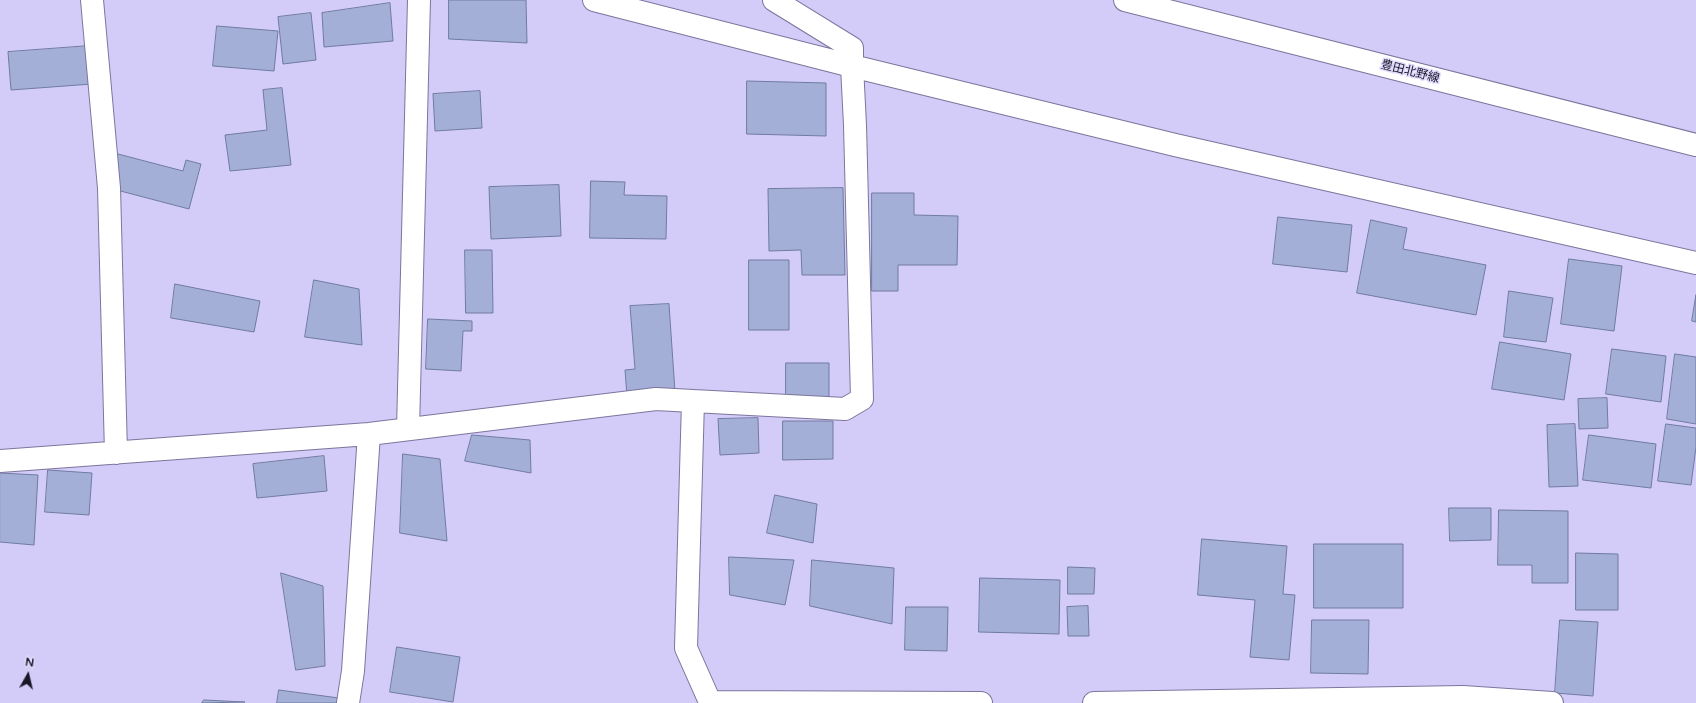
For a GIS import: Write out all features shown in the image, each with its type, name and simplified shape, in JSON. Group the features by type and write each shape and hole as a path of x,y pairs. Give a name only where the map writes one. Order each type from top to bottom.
{"street":[{"path":"92,0 109,188 116,453"},
{"path":"408,429 420,0"},
{"path":"594,0 1175,146 1696,263"},
{"path":"0,461 368,434 656,399 845,409 862,399 852,48 774,0"},
{"name":"豊田北野線","path":"1125,0 1696,145"},
{"path":"693,402 686,648 710,702 981,703"},
{"path":"348,703 353,671 368,434"},
{"path":"1094,703 1463,697 1552,703"}],"building":[{"path":"449,0 526,0 527,43 449,39"},
{"path":"390,3 393,41 324,47 322,13"},
{"path":"311,13 316,60 283,64 278,17"},
{"path":"217,26 278,31 274,71 213,66"},
{"path":"89,46 92,84 11,90 8,52"},
{"path":"747,81 826,83 826,136 747,134"},
{"path":"282,88 291,165 230,171 225,135 267,130 263,90"},
{"path":"480,91 482,128 435,131 433,94"},
{"path":"118,154 183,171 186,160 201,164 189,209 109,188"},
{"path":"591,181 625,182 624,195 667,196 666,239 590,238"},
{"path":"559,185 561,236 491,239 489,187"},
{"path":"843,188 845,275 802,275 801,250 769,251 768,189"},
{"path":"872,193 914,193 914,215 958,216 957,265 898,265 898,291 872,291"},
{"path":"1278,217 1352,225 1347,272 1273,264"},
{"path":"1371,220 1407,228 1403,249 1486,265 1476,315 1357,293"},
{"path":"465,250 492,250 493,313 466,313"},
{"path":"1569,259 1622,266 1614,331 1561,324"},
{"path":"749,260 789,260 789,330 749,330"},
{"path":"314,280 359,289 362,345 305,337"},
{"path":"175,284 260,301 254,332 171,318"},
{"path":"1509,291 1553,298 1546,342 1504,337"},
{"path":"1696,295 1696,322 1692,321"},
{"path":"669,304 675,392 627,396 625,370 635,369 630,306"},
{"path":"428,319 472,321 472,331 463,331 461,371 426,369"},
{"path":"1500,342 1571,354 1564,400 1492,389"},
{"path":"1612,349 1666,356 1661,402 1606,394"},
{"path":"1675,354 1696,357 1696,424 1667,419"},
{"path":"786,363 829,363 829,397 786,397"},
{"path":"1607,398 1608,428 1579,429 1578,399"},
{"path":"758,418 759,453 720,455 718,419"},
{"path":"783,421 833,421 833,459 783,460"},
{"path":"1575,424 1578,486 1549,487 1547,425"},
{"path":"1666,424 1696,428 1696,447 1691,485 1658,481"},
{"path":"472,435 530,440 531,473 465,461"},
{"path":"1589,435 1656,444 1651,488 1583,480"},
{"path":"403,454 440,459 447,541 400,533"},
{"path":"324,456 327,491 257,498 253,464"},
{"path":"48,470 92,473 89,515 45,512"},
{"path":"0,473 38,475 34,545 0,542"},
{"path":"775,495 817,504 813,543 767,533"},
{"path":"1449,508 1491,508 1491,540 1450,541"},
{"path":"1499,510 1568,511 1568,583 1532,583 1532,565 1498,565"},
{"path":"1202,539 1287,546 1283,594 1295,595 1289,660 1250,657 1255,600 1198,595"},
{"path":"1314,544 1403,544 1403,608 1314,608"},
{"path":"1576,553 1618,554 1618,610 1576,610"},
{"path":"729,557 794,560 785,605 730,595"},
{"path":"812,560 894,568 892,624 810,606"},
{"path":"1068,567 1095,568 1094,594 1068,594"},
{"path":"281,573 323,586 325,666 296,670"},
{"path":"980,578 1060,580 1059,634 979,632"},
{"path":"1088,606 1089,636 1068,636 1067,607"},
{"path":"906,607 948,607 947,651 905,650"},
{"path":"1312,620 1369,620 1368,674 1311,673"},
{"path":"1560,620 1598,622 1593,696 1555,693"},
{"path":"397,647 460,657 453,702 390,692"},
{"path":"279,690 339,698 339,703 277,703"},
{"path":"204,700 245,702 202,703"}]}
